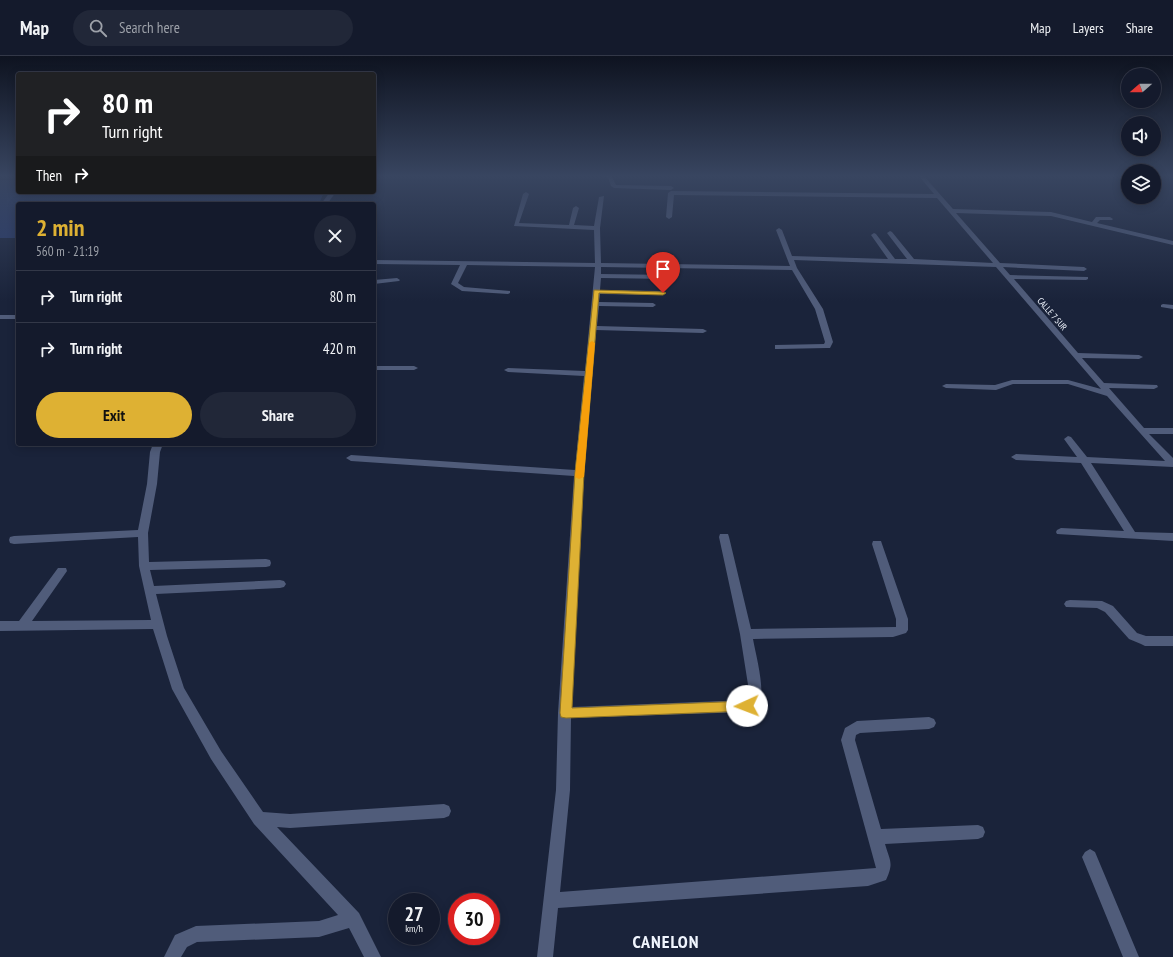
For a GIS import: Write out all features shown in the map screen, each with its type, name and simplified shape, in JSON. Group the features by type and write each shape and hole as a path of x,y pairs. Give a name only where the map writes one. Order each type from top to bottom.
{"street":[{"path":"519,217 516,225 597,228"},
{"path":"571,227 574,217"},
{"path":"545,957 563,790 580,473 594,328 598,272 597,228 599,217"},
{"name":"CALLE 7 SUR","path":"955,217 1173,464"},
{"path":"1065,217 1173,243"},
{"path":"1094,223 1098,218 1110,219"},
{"path":"778,347 827,346 829,342 819,309 794,268 779,230"},
{"path":"890,233 912,261"},
{"path":"874,236 893,261"},
{"path":"790,258 912,261 1084,269"},
{"path":"376,262 464,264 672,277"},
{"path":"464,264 454,284 462,289 508,292"},
{"path":"598,272 769,270 794,268"},
{"path":"1008,277 1086,278"},
{"path":"376,282 397,280"},
{"path":"596,292 663,293"},
{"path":"595,304 653,305"},
{"path":"1163,306 1173,307"},
{"path":"0,317 16,317"},
{"path":"594,328 703,331"},
{"path":"1076,355 1139,357"},
{"path":"376,368 414,368"},
{"path":"508,370 589,374"},
{"path":"946,386 996,388 1012,382 1068,382 1110,394"},
{"path":"1102,385 1154,386"},
{"path":"1142,430 1173,431"},
{"path":"1068,439 1084,460 1132,535"},
{"path":"157,446 155,452 152,484 143,533 144,566 158,624 178,689 216,755 259,819 353,919 373,957"},
{"path":"1016,457 1173,464"},
{"path":"351,458 580,473"},
{"path":"1061,532 1173,537"},
{"path":"14,540 143,533"},
{"path":"566,713 747,706 754,703 754,691 746,634 724,537"},
{"path":"746,634 893,632 902,630 902,619 877,544"},
{"path":"144,566 266,563"},
{"path":"22,626 62,571"},
{"path":"149,590 280,584"},
{"path":"1070,604 1098,604 1109,609 1133,636 1145,641 1173,641"},
{"path":"0,626 158,624"},
{"path":"552,901 868,878 881,875 884,867 848,740 850,732 857,727 929,723"},
{"path":"259,819 290,821 444,811"},
{"path":"876,837 978,832"},
{"path":"1090,857 1132,957"},
{"path":"172,957 181,941 196,934 319,929 353,919"}],"shaded area":[{"path":"0,217 16,217 16,238 0,238"}],"slow traffic":[{"path":"579,477 592,343"}],"district":[{"name":"CANELON","path":"666,942"}],"route":[{"path":"663,293 596,292 580,473 566,713 747,706"}]}
